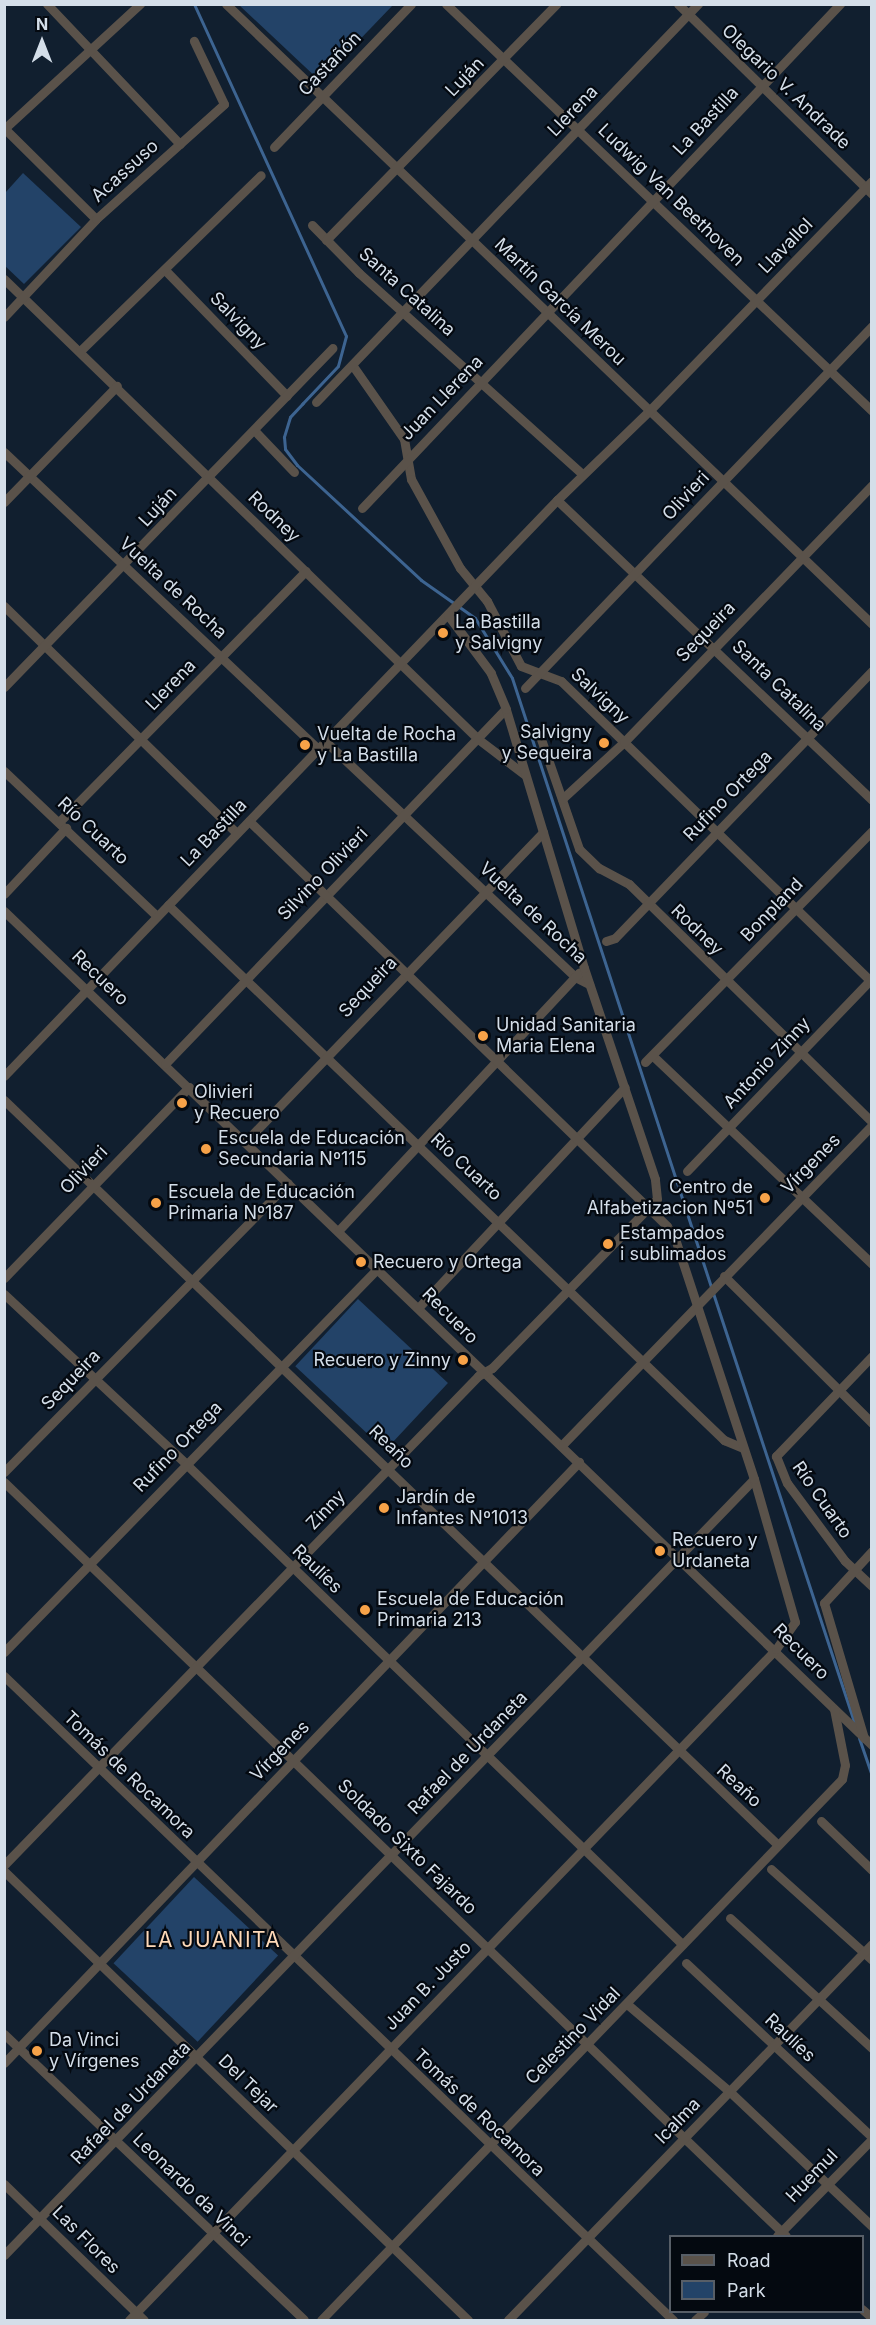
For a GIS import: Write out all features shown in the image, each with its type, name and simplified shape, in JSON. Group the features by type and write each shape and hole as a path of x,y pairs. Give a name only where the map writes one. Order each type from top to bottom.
{"street":[{"path":"47,4 88,51 180,144"},
{"path":"96,219 5,128 140,4"},
{"name":"Martín García Merou","path":"226,4 396,171 548,312 872,624"},
{"name":"Castañón","path":"274,147 411,4"},
{"name":"Ludwig Van Beethoven","path":"446,4 654,200 872,411"},
{"name":"Luján","path":"326,240 396,171 556,4"},
{"name":"Olegario V. Andrade","path":"678,4 761,87 869,187"},
{"name":"Llerena","path":"472,240 698,4"},
{"name":"La Bastilla","path":"548,312 840,4"},
{"name":"Acassuso","path":"4,317 96,219 224,104 194,41"},
{"path":"80,351 261,175"},
{"name":"Llavallol","path":"649,411 869,187"},
{"name":"Santa Catalina","path":"312,225 402,312 482,381 582,474"},
{"path":"316,402 472,240"},
{"name":"Salvigny","path":"165,270 287,396"},
{"name":"Rodney","path":"4,279 117,386 478,739 524,774"},
{"name":"Juan Llerena","path":"362,508 548,312"},
{"name":"Olivieri","path":"525,688 872,326"},
{"name":"Luján","path":"4,687 125,565 333,348"},
{"name":"Salvigny","path":"353,366 404,440 410,456 411,479 460,568 475,584 522,666 561,681 871,980"},
{"path":"4,502 117,386"},
{"path":"475,584 582,474 649,411"},
{"path":"254,430 294,472"},
{"name":"Vuelta de Rocha","path":"4,452 222,656 322,745 405,814 575,977 590,984"},
{"name":"Sequeira","path":"562,799 624,742 800,557 872,485"},
{"name":"Santa Catalina","path":"556,500 715,646 872,800"},
{"name":"Llerena","path":"4,894 62,825 306,571"},
{"name":"La Bastilla","path":"4,1076 448,615 475,584"},
{"path":"4,606 237,833"},
{"path":"448,615 491,673 506,709 584,968 658,1187 657,1199 650,1208"},
{"name":"Rufino Ortega","path":"606,941 615,938 872,671"},
{"name":"Silvino Olivieri","path":"165,1064 244,978 506,709"},
{"name":"Rodney","path":"541,739 579,849 599,868 629,884 872,1124"},
{"name":"Río Cuarto","path":"4,771 157,916"},
{"name":"Juan B. Justo","path":"132,2317 214,2235 292,2150 776,1649 795,1626 795,1617 754,1479 675,1239 650,1208 249,821"},
{"name":"Bonpland","path":"729,1126 649,1059 872,831"},
{"name":"Sequeira","path":"245,1142 405,971 543,832"},
{"name":"Río Cuarto","path":"168,905 498,1220 724,1440 743,1448"},
{"name":"Recuero","path":"4,911 89,989 245,1142 563,1444 868,1741"},
{"path":"339,1230 584,968"},
{"name":"Antonio Zinny","path":"687,1171 799,1052 871,980"},
{"name":"Olivieri","path":"4,1278 91,1185 189,1087"},
{"path":"419,1307 625,1087"},
{"name":"Reaño","path":"4,1100 91,1185 192,1278 582,1659 778,1845"},
{"name":"Vírgenes","path":"696,1304 872,1124"},
{"path":"729,1126 872,1264"},
{"name":"Sequeira","path":"4,1472 192,1278 288,1183"},
{"name":"Zinny","path":"4,1865 389,1468 650,1208"},
{"name":"Rufino Ortega","path":"4,1652 90,1565 185,1462 378,1268"},
{"path":"724,1276 872,1423"},
{"name":"Raulíes","path":"4,1294 185,1462 388,1662 682,1944"},
{"path":"563,1444 696,1304"},
{"path":"838,1391 872,1356"},
{"name":"Río Cuarto","path":"838,1391 776,1456 787,1483 854,1570 872,1586"},
{"name":"Vírgenes","path":"4,2063 579,1462"},
{"name":"Rafael de Urdaneta","path":"4,2256 295,1958 754,1479"},
{"name":"Soldado Sixto Fajardo","path":"4,1482 685,2137 782,2235"},
{"path":"868,1741 824,1603 826,1597 872,1551"},
{"name":"Tomás de Rocamora","path":"4,1676 489,2146 673,2320"},
{"name":"Celestino Vidal","path":"321,2320 627,2004 845,1773 834,1708"},
{"path":"821,1821 872,1870"},
{"path":"771,1869 872,1960"},
{"name":"Del Tejar","path":"4,1871 468,2320"},
{"path":"729,1917 872,2048"},
{"name":"Icalma","path":"508,2320 872,1944"},
{"name":"Raulíes","path":"686,1963 872,2138"},
{"path":"627,2004 729,2091 872,2226"},
{"name":"Leonardo da Vinci","path":"4,2034 304,2320"},
{"name":"Huemul","path":"782,2235 872,2138"},
{"name":"Las Flores","path":"4,2184 41,2218 132,2317 144,2320"}],"green space":[{"path":"239,5 393,5 320,81"},
{"path":"23,173 81,227 24,284 4,265 5,193"},
{"path":"358,1299 448,1383 385,1450 295,1366"},
{"path":"194,1877 278,1955 198,2042 114,1963"}],"waterway":[{"path":"194,4 346,336 338,366 302,404"},
{"path":"303,403 290,417 284,437 285,449 297,465 421,580 475,618 512,678 711,1287"},
{"path":"713,1293 854,1723"},
{"path":"859,1738 872,1776"}],"place":[{"name":"La Bastilla y Salvigny","path":"443,633"},
{"name":"Salvigny y Sequeira","path":"604,743"},
{"name":"Vuelta de Rocha y La Bastilla","path":"305,745"},
{"name":"Unidad Sanitaria Maria Elena","path":"483,1036"},
{"name":"Olivieri y Recuero","path":"182,1103"},
{"name":"Escuela de Educación Secundaria Nº115","path":"206,1149"},
{"name":"Centro de Alfabetizacion Nº51","path":"765,1198"},
{"name":"Escuela de Educación Primaria Nº187","path":"156,1203"},
{"name":"Estampados i sublimados","path":"608,1244"},
{"name":"Recuero y Ortega","path":"361,1262"},
{"name":"Recuero y Zinny","path":"463,1360"},
{"name":"Jardín de Infantes Nº1013","path":"384,1508"},
{"name":"Recuero y Urdaneta","path":"660,1551"},
{"name":"Escuela de Educación Primaria 213","path":"365,1610"},
{"name":"Da Vinci y Vírgenes","path":"37,2051"}],"district":[{"name":"LA JUANITA","path":"213,1940"}]}
